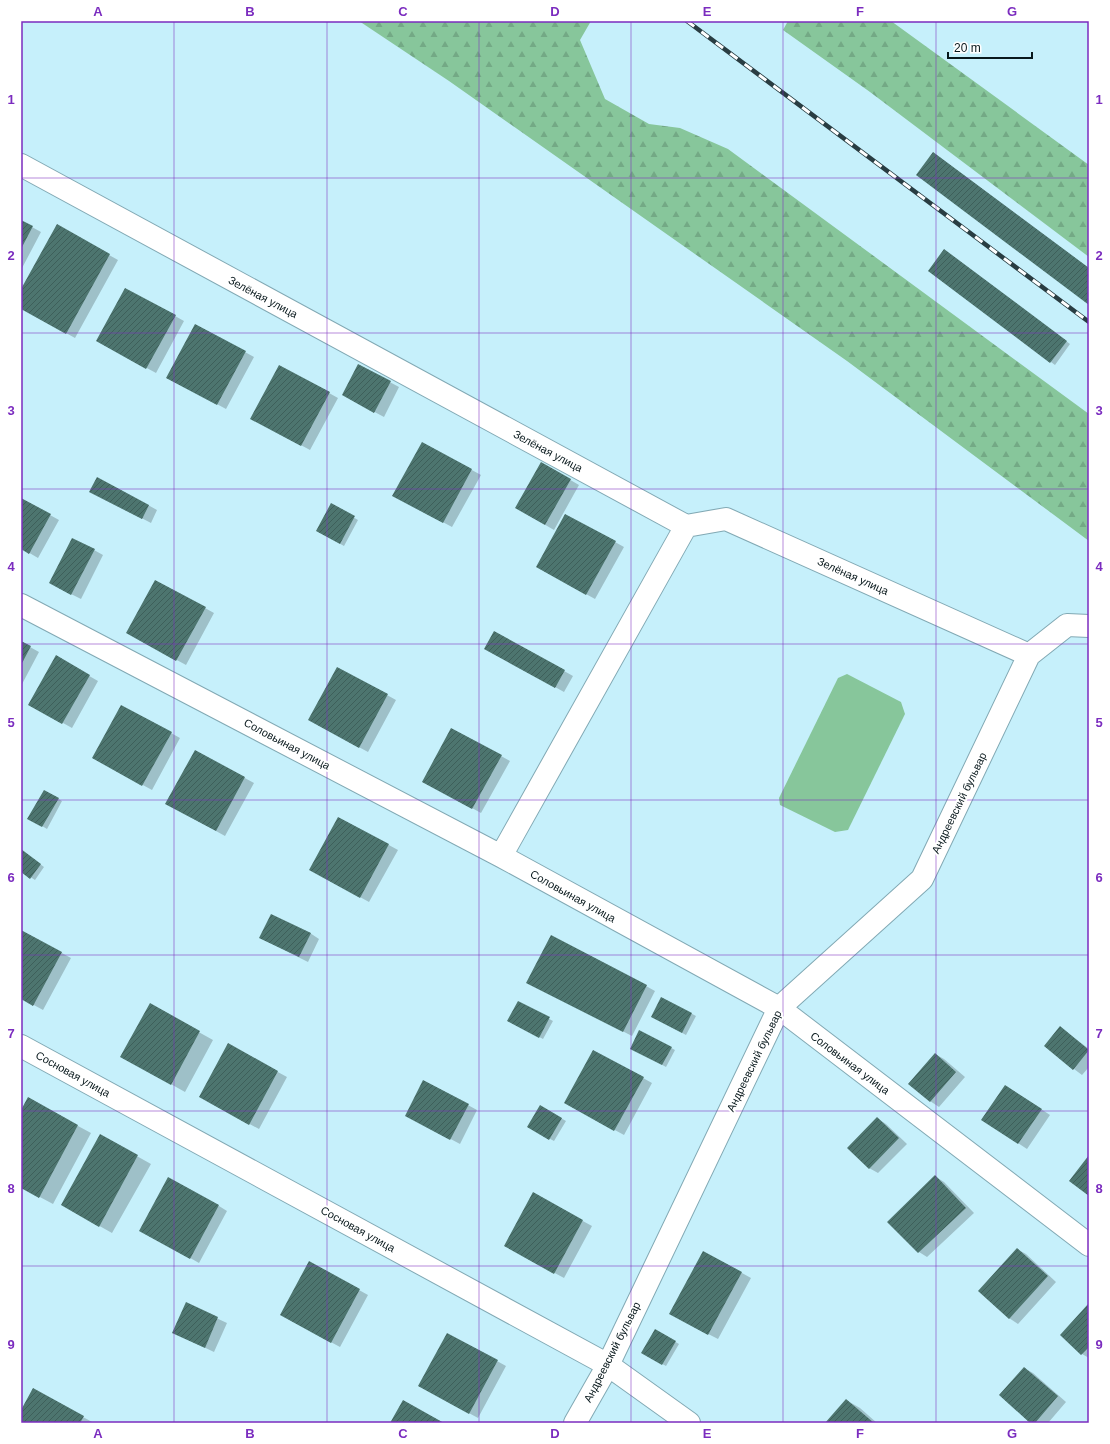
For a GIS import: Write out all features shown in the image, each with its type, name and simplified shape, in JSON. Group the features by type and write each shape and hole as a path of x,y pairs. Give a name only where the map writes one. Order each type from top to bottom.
{"street":[{"name":"Зелёная улица","path":"21,165 686,526 726,519 1029,655"},
{"path":"501,856 686,526"},
{"name":"Соловьиная улица","path":"21,605 501,856 779,1008 1089,1245"},
{"path":"1029,655 1067,625 1089,626"},
{"name":"Андреевский бульвар","path":"575,1423 608,1365 779,1008 922,879 1029,655"},
{"name":"Сосновая улица","path":"21,1046 608,1365 688,1423"}],"green space":[{"path":"359,21 591,21 580,40 605,99 649,124 680,128 728,149 1089,414 1089,541 847,361 449,81"},
{"path":"788,21 891,21 1089,165 1089,257 870,92 783,30"},
{"path":"847,674 901,702 905,714 848,830 835,832 780,805 779,798 838,678"}],"building":[{"path":"933,152 1089,268 1089,305 916,175"},
{"path":"21,220 33,226 21,249"},
{"path":"57,224 110,254 66,334 21,309 21,289"},
{"path":"944,249 1067,341 1050,363 928,271"},
{"path":"125,288 176,315 146,369 96,341"},
{"path":"195,324 246,351 217,405 166,378"},
{"path":"358,364 391,381 374,413 342,395"},
{"path":"279,365 330,392 301,446 250,419"},
{"path":"422,442 472,469 443,523 392,496"},
{"path":"541,462 571,479 545,525 515,508"},
{"path":"97,477 149,505 142,519 89,492"},
{"path":"21,498 51,514 29,554 21,549"},
{"path":"331,503 355,516 340,544 316,531"},
{"path":"565,514 616,541 586,595 536,567"},
{"path":"72,538 95,549 71,595 49,583"},
{"path":"155,580 206,607 176,661 126,633"},
{"path":"494,631 565,670 555,688 484,649"},
{"path":"21,641 31,646 21,665"},
{"path":"56,655 90,675 62,724 28,705"},
{"path":"337,667 388,694 359,748 308,720"},
{"path":"121,705 172,732 142,786 92,758"},
{"path":"451,728 502,755 472,809 422,782"},
{"path":"195,750 245,777 216,831 165,804"},
{"path":"44,790 59,798 42,827 27,819"},
{"path":"338,817 389,844 360,898 309,870"},
{"path":"21,849 41,864 30,879 21,872"},
{"path":"271,914 311,933 299,957 259,938"},
{"path":"21,930 62,952 33,1006 21,999"},
{"path":"551,935 647,985 623,1032 526,983"},
{"path":"661,997 692,1013 682,1033 651,1017"},
{"path":"518,1001 550,1017 539,1038 507,1021"},
{"path":"150,1003 200,1031 171,1085 120,1057"},
{"path":"1060,1026 1089,1050 1073,1070 1044,1046"},
{"path":"639,1030 672,1047 662,1065 630,1049"},
{"path":"228,1043 278,1071 249,1125 199,1097"},
{"path":"593,1050 644,1077 614,1131 564,1103"},
{"path":"935,1053 956,1072 930,1102 908,1084"},
{"path":"423,1080 469,1104 450,1140 405,1116"},
{"path":"1005,1085 1042,1109 1018,1144 981,1120"},
{"path":"28,1097 78,1125 39,1198 21,1188 21,1110"},
{"path":"540,1105 562,1118 549,1140 527,1127"},
{"path":"877,1117 899,1138 869,1169 847,1148"},
{"path":"100,1134 138,1155 99,1227 61,1205"},
{"path":"1089,1155 1089,1196 1069,1181"},
{"path":"935,1175 966,1208 918,1253 887,1222"},
{"path":"168,1177 219,1205 190,1259 139,1231"},
{"path":"533,1192 583,1220 554,1274 504,1246"},
{"path":"1017,1248 1048,1276 1009,1319 978,1291"},
{"path":"703,1251 742,1272 708,1335 669,1314"},
{"path":"309,1261 360,1289 331,1343 280,1315"},
{"path":"186,1302 218,1317 205,1348 172,1333"},
{"path":"1089,1303 1089,1347 1081,1355 1060,1335"},
{"path":"655,1329 676,1341 662,1365 641,1353"},
{"path":"447,1333 498,1360 469,1414 418,1386"},
{"path":"1024,1367 1058,1396 1035,1423 1030,1423 999,1395"},
{"path":"33,1388 84,1416 80,1423 21,1423 21,1410"},
{"path":"846,1399 874,1423 825,1423"},
{"path":"403,1400 444,1423 390,1423"}],"railway":[{"path":"687,21 1089,322"}]}
